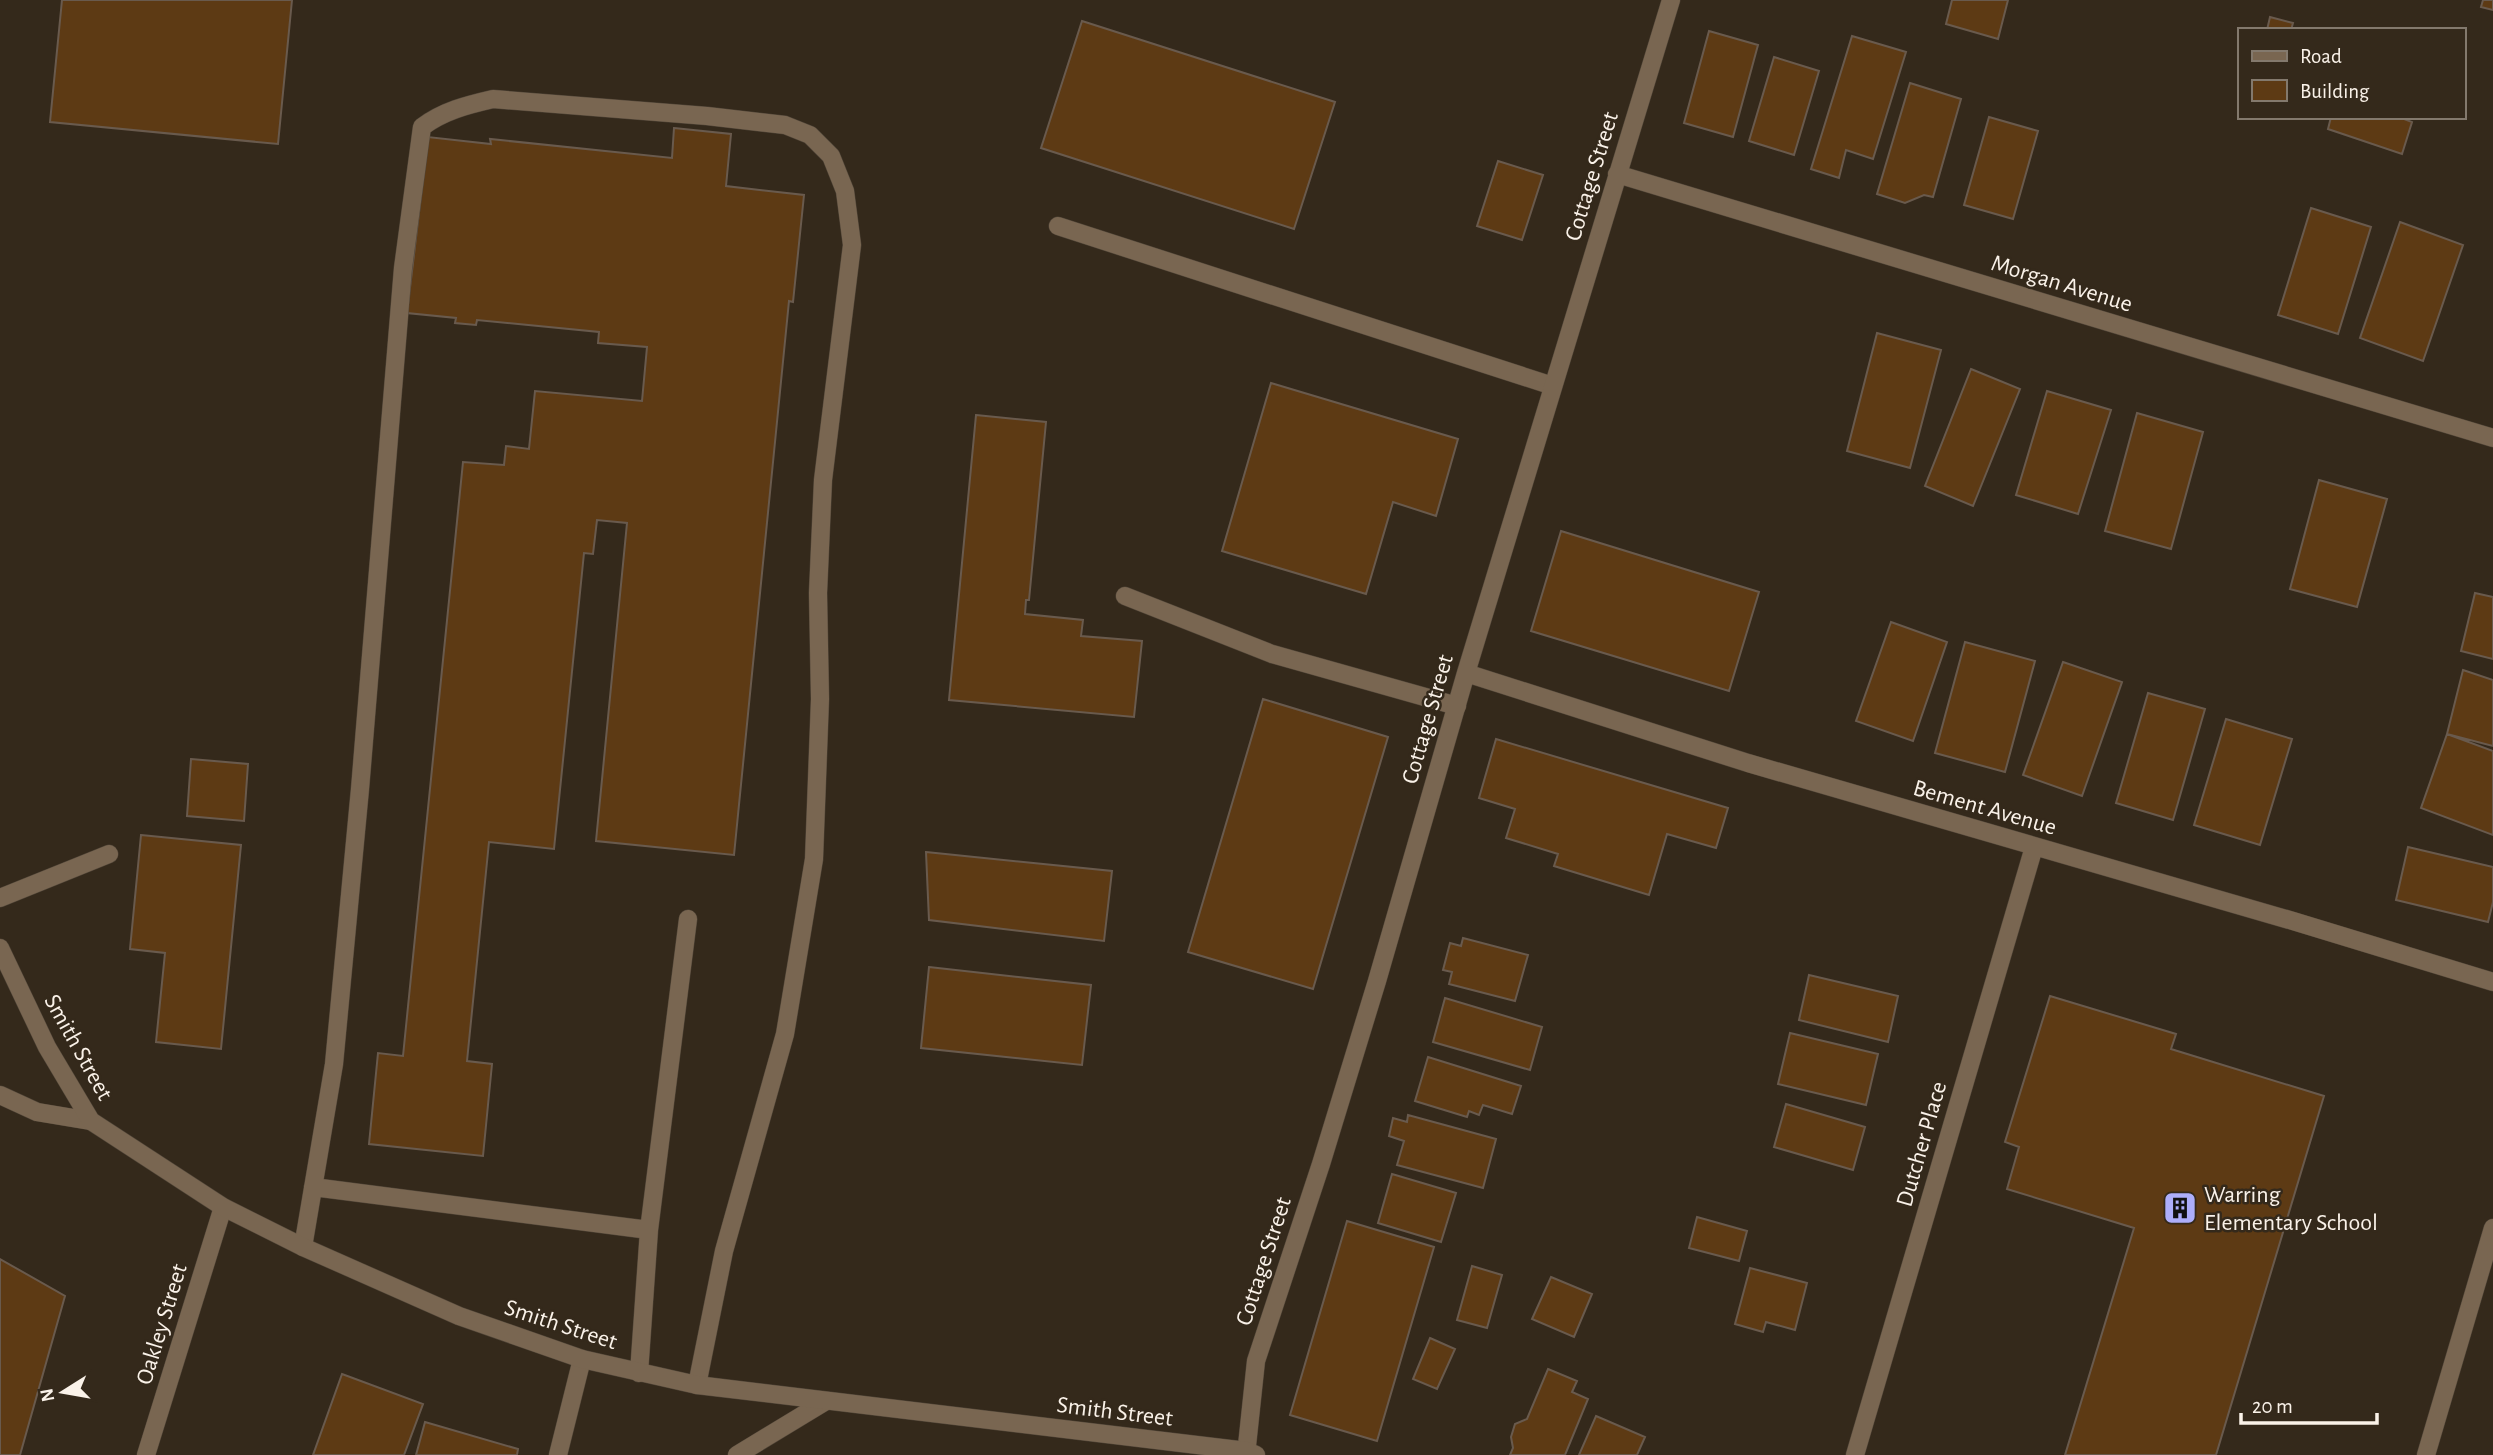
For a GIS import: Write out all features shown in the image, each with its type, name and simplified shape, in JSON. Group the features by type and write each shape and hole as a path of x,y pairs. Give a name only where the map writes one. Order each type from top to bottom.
{"street":[{"name":"Cottage Street","path":"1250,1453 1256,1361 1333,1125 1466,673 1671,0"},
{"path":"303,1247 334,1064 403,268 422,127 435,117 463,106 493,99 785,125 810,135 831,156 845,191 852,245 824,480 818,593 820,699 814,859 785,1034 724,1251 697,1385"},
{"name":"Morgan Avenue","path":"1617,174 2493,438"},
{"path":"1058,226 1553,386"},
{"path":"1125,596 1272,654 1457,706"},
{"name":"Bement Avenue","path":"1466,673 1748,763 2293,920 2493,982"},
{"name":"Dutcher Place","path":"1855,1455 2034,847"},
{"path":"0,898 110,854"},
{"path":"639,1373 649,1230 688,919"},
{"name":"Smith Street","path":"0,948 47,1047 91,1121 223,1207 303,1247 459,1316 582,1359 697,1385 1250,1453"},
{"path":"0,1095 37,1112 91,1121"},
{"path":"313,1188 649,1230"},
{"name":"Oakley Street","path":"146,1455 223,1207"},
{"path":"2426,1455 2493,1228"},
{"path":"558,1455 582,1359"},
{"path":"737,1455 826,1401"}],"building":[{"path":"62,0 292,0 278,144 50,122"},
{"path":"1952,0 2008,0 1998,39 1946,24"},
{"path":"2483,0 2493,0 2493,10 2481,7"},
{"path":"2270,17 2293,23 2292,28 2267,28"},
{"path":"1082,21 1335,102 1294,229 1041,148"},
{"path":"1709,31 1758,45 1733,137 1684,123"},
{"path":"1852,36 1906,52 1873,159 1846,150 1839,178 1811,169"},
{"path":"1774,57 1819,71 1794,155 1749,141"},
{"path":"1910,83 1961,99 1933,197 1924,195 1905,203 1877,194"},
{"path":"1989,117 2038,131 2013,219 1964,205"},
{"path":"2330,119 2404,119 2412,122 2402,154 2328,129"},
{"path":"674,128 731,134 726,186 804,195 793,302 789,301 734,855 596,841 627,523 597,520 593,554 584,553 554,849 489,842 467,1061 492,1064 483,1156 369,1144 378,1053 403,1056 463,462 504,465 506,446 529,449 535,391 642,401 647,347 598,343 599,332 477,320 476,325 455,323 456,318 407,313 428,137 491,144 490,139 672,158"},
{"path":"1498,161 1543,175 1522,240 1477,226"},
{"path":"2311,208 2371,227 2338,334 2278,315"},
{"path":"2400,222 2463,245 2423,361 2360,338"},
{"path":"1877,333 1941,350 1910,468 1847,451"},
{"path":"1971,369 2020,389 1973,506 1925,486"},
{"path":"1271,383 1458,439 1436,516 1393,502 1366,594 1222,551"},
{"path":"2047,391 2111,410 2078,514 2016,495"},
{"path":"2137,413 2203,432 2171,549 2105,531"},
{"path":"976,415 1046,422 1029,600 1026,600 1025,614 1083,620 1081,636 1142,641 1134,717 949,700"},
{"path":"2319,480 2387,499 2357,607 2290,589"},
{"path":"1561,531 1759,592 1729,691 1531,631"},
{"path":"2475,593 2493,597 2493,659 2461,651"},
{"path":"1891,622 1947,642 1913,741 1856,721"},
{"path":"1965,642 2035,661 2005,772 1935,753"},
{"path":"2063,662 2122,682 2082,796 2023,775"},
{"path":"2463,670 2493,680 2493,746 2447,734"},
{"path":"2148,693 2205,709 2173,820 2116,803"},
{"path":"1263,699 1388,737 1313,989 1188,952"},
{"path":"2226,719 2292,739 2260,845 2194,825"},
{"path":"2447,734 2493,751 2493,835 2421,808"},
{"path":"1496,739 1728,808 1716,848 1667,834 1649,895 1554,866 1558,854 1506,838 1515,809 1479,798"},
{"path":"191,759 248,764 244,821 187,816"},
{"path":"141,835 241,845 221,1049 156,1042 165,953 130,949"},
{"path":"2408,847 2493,867 2493,902 2488,922 2396,900"},
{"path":"926,852 1112,871 1104,941 929,920"},
{"path":"1463,938 1528,955 1515,1001 1449,984 1452,972 1443,970 1450,943 1461,946"},
{"path":"929,967 1091,985 1082,1065 921,1048"},
{"path":"1809,975 1898,996 1888,1042 1799,1020"},
{"name":"Warring Elementary School","path":"2050,996 2176,1034 2171,1049 2324,1096 2216,1455 2065,1455 2134,1228 2007,1189 2019,1147 2005,1142"},
{"path":"1445,998 1542,1027 1530,1070 1433,1042"},
{"path":"1790,1033 1878,1054 1866,1105 1778,1084"},
{"path":"1428,1057 1521,1086 1512,1114 1483,1105 1479,1115 1469,1111 1467,1117 1415,1101"},
{"path":"1786,1104 1865,1127 1853,1170 1774,1147"},
{"path":"1408,1115 1496,1139 1483,1188 1397,1165 1404,1141 1389,1136 1393,1118 1407,1122"},
{"path":"1392,1174 1456,1193 1441,1242 1378,1223"},
{"path":"1697,1217 1747,1231 1739,1261 1689,1248"},
{"path":"1347,1221 1434,1247 1377,1441 1290,1415"},
{"path":"0,1259 65,1296 20,1455 0,1455"},
{"path":"1472,1266 1502,1275 1487,1328 1457,1320"},
{"path":"1750,1268 1807,1283 1795,1330 1766,1322 1763,1332 1735,1324"},
{"path":"1551,1277 1592,1294 1574,1337 1532,1319"},
{"path":"1430,1338 1455,1349 1437,1389 1413,1379"},
{"path":"1548,1369 1577,1381 1572,1392 1588,1399 1565,1455 1510,1455 1515,1424 1527,1419"},
{"path":"342,1374 423,1404 404,1455 313,1455"},
{"path":"1596,1416 1645,1437 1637,1455 1579,1455"},
{"path":"425,1422 518,1449 517,1455 416,1455"}],"place":[{"name":"Warring Elementary School","path":"2180,1208"}]}
